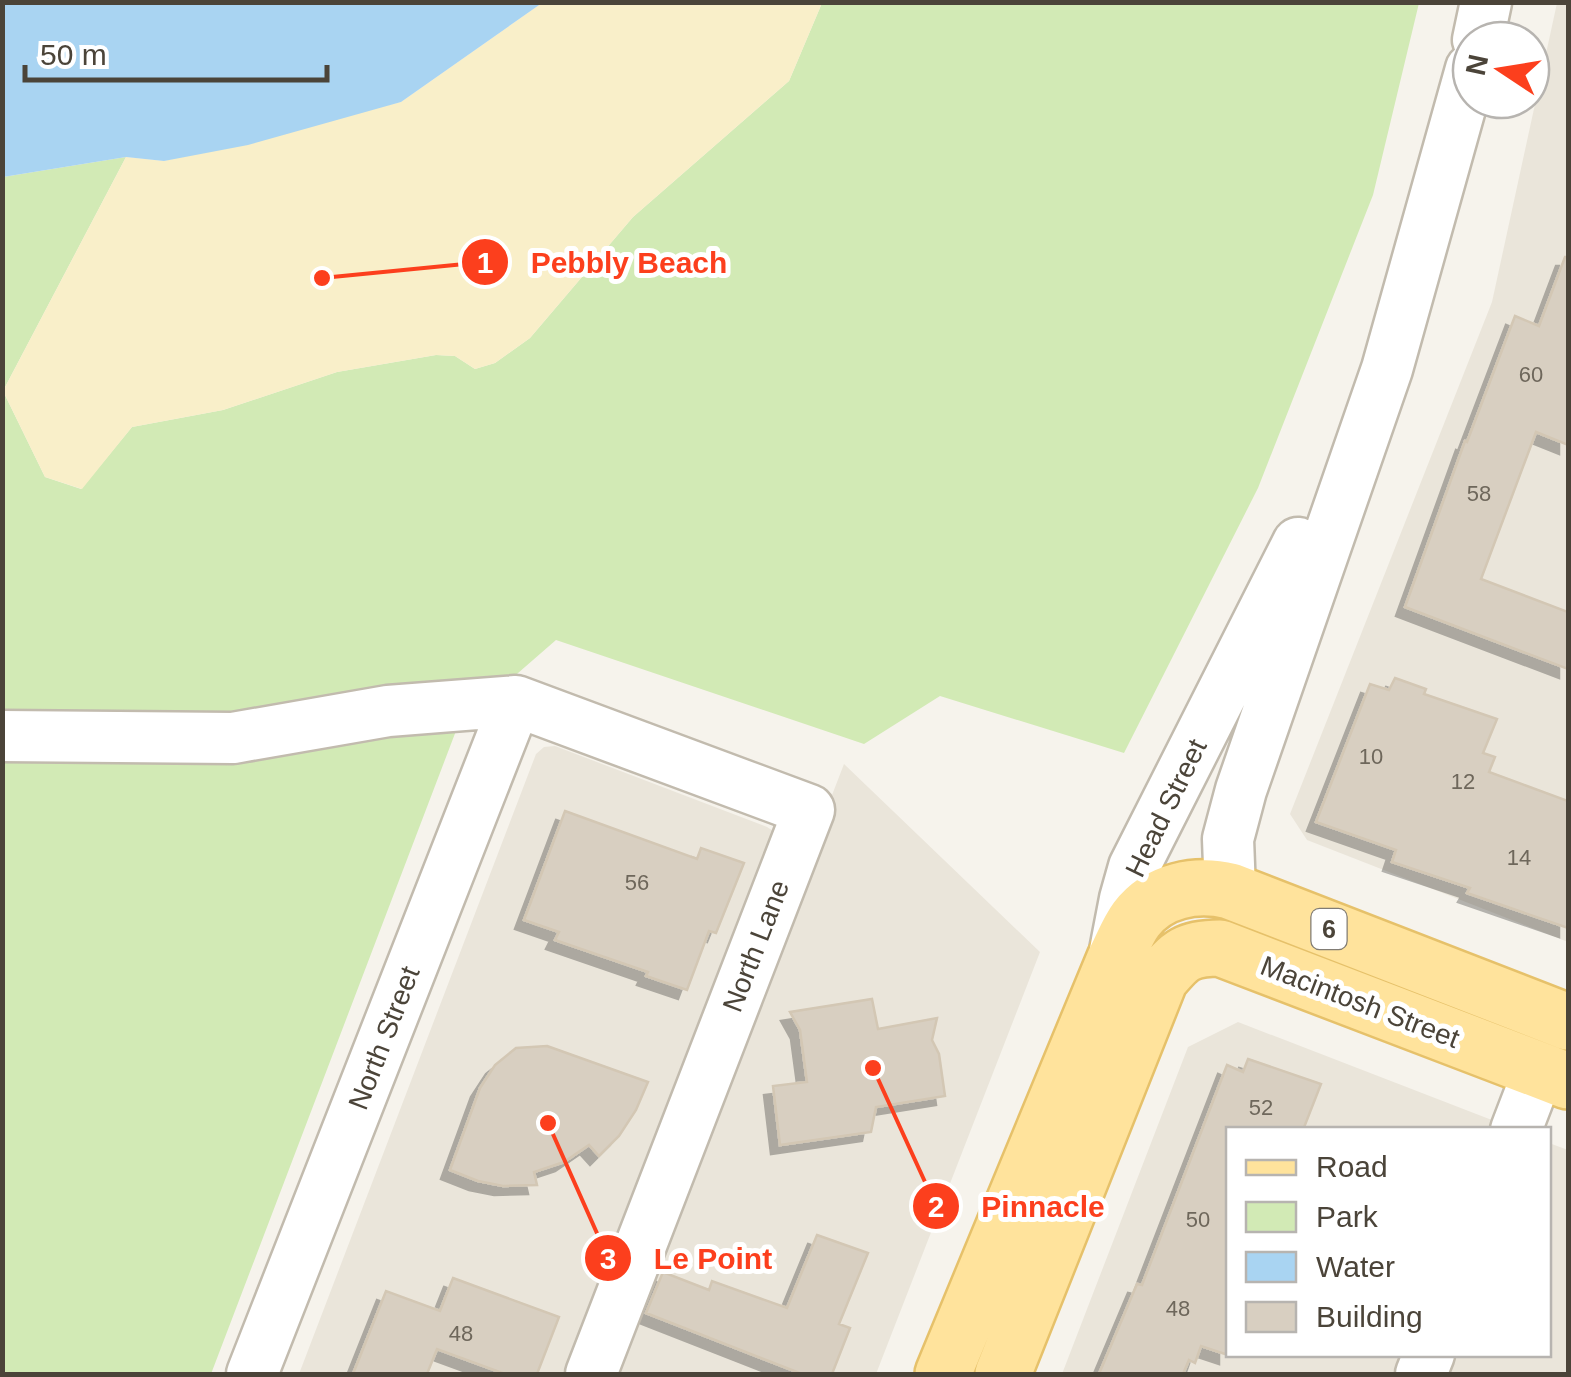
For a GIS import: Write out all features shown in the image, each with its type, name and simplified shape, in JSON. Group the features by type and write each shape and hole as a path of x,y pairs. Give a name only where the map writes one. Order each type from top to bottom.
{"main road":[{"name":"Macintosh Street","path":"1554,1075 1220,948 1198,948 1137,970 1137,918 1162,897 1184,889 1230,890 1568,1022"},
{"name":"Head Street","path":"943,1374 1137,970"},
{"name":"Head Street","path":"1003,1374 1137,970"}],"street":[{"name":"Head Street","path":"1230,890 1228,839 1241,790 1386,369 1457,120"},
{"name":"Head Street","path":"1137,970 1125,898 1134,867 1386,369"},
{"path":"2,736 233,738 388,711 516,701"},
{"name":"North Lane","path":"516,701 809,810 591,1374"},
{"name":"North Street","path":"252,1374 516,701"},
{"path":"1518,1127 1554,1075"}],"shaded area":[{"path":"1557,3 1568,3 1568,942 1307,840 1290,814 1492,302 1532,120 1551,120 1551,31"},
{"path":"555,746 778,834 577,1374 299,1374 536,754 544,747"},
{"path":"844,764 1040,952 876,1374 609,1374"},
{"path":"1238,1022 1497,1122 1495,1127 1226,1127 1226,1357 1405,1357 1399,1374 1062,1374 1188,1047"},
{"path":"1551,1144 1568,1150 1568,1374 1437,1374 1444,1357 1551,1357"}],"green space":[{"path":"822,3 1419,3 1373,195 1258,488 1124,753 940,696 864,744 556,640 510,680 475,681 211,1374 3,1374 3,391 45,477 81,489 132,427 223,410 337,372 436,355 455,356 475,369 495,363 530,338 633,217 789,81"},
{"path":"126,157 3,391 3,177"}],"sand":[{"path":"542,3 822,3 789,81 633,217 530,338 495,363 475,369 455,356 436,355 337,372 223,410 132,427 82,489 45,477 3,391 126,157 164,161 401,102"}],"water":[{"path":"3,2 542,3 401,102 248,145 164,161 126,157 3,177"}],"building":[{"path":"1565,257 1568,445 1536,432 1481,579 1568,612 1568,669 1405,607 1515,316 1539,326"},
{"path":"1395,678 1426,689 1424,694 1497,719 1483,753 1495,757 1489,772 1568,801 1568,928 1467,893 1470,888 1392,862 1396,850 1316,822 1370,684 1389,690"},
{"path":"565,811 697,859 701,848 744,863 716,933 709,931 687,990 646,976 648,972 555,940 559,932 524,920"},
{"path":"872,999 878,1029 937,1018 932,1040 939,1054 945,1096 876,1107 871,1132 780,1145 773,1086 807,1082 800,1030 790,1012"},
{"path":"547,1046 648,1082 619,1136 599,1156 589,1145 564,1162 534,1172 537,1185 503,1186 450,1170 480,1088 495,1065 516,1048"},
{"path":"1248,1059 1321,1084 1304,1127 1226,1127 1226,1354 1201,1346 1195,1363 1189,1360 1183,1374 1099,1374 1137,1284 1142,1285 1227,1065 1243,1072"},
{"path":"817,1235 868,1253 839,1324 850,1328 832,1374 802,1374 646,1313 663,1272 709,1290 712,1281 787,1308"},
{"path":"453,1278 559,1317 537,1374 505,1374 437,1349 427,1374 353,1374 386,1291 440,1311"}],"place":[{"name":"Pebbly Beach","path":"322,278"},
{"name":"Pinnacle","path":"873,1068"},
{"name":"Le Point","path":"548,1123"}]}
